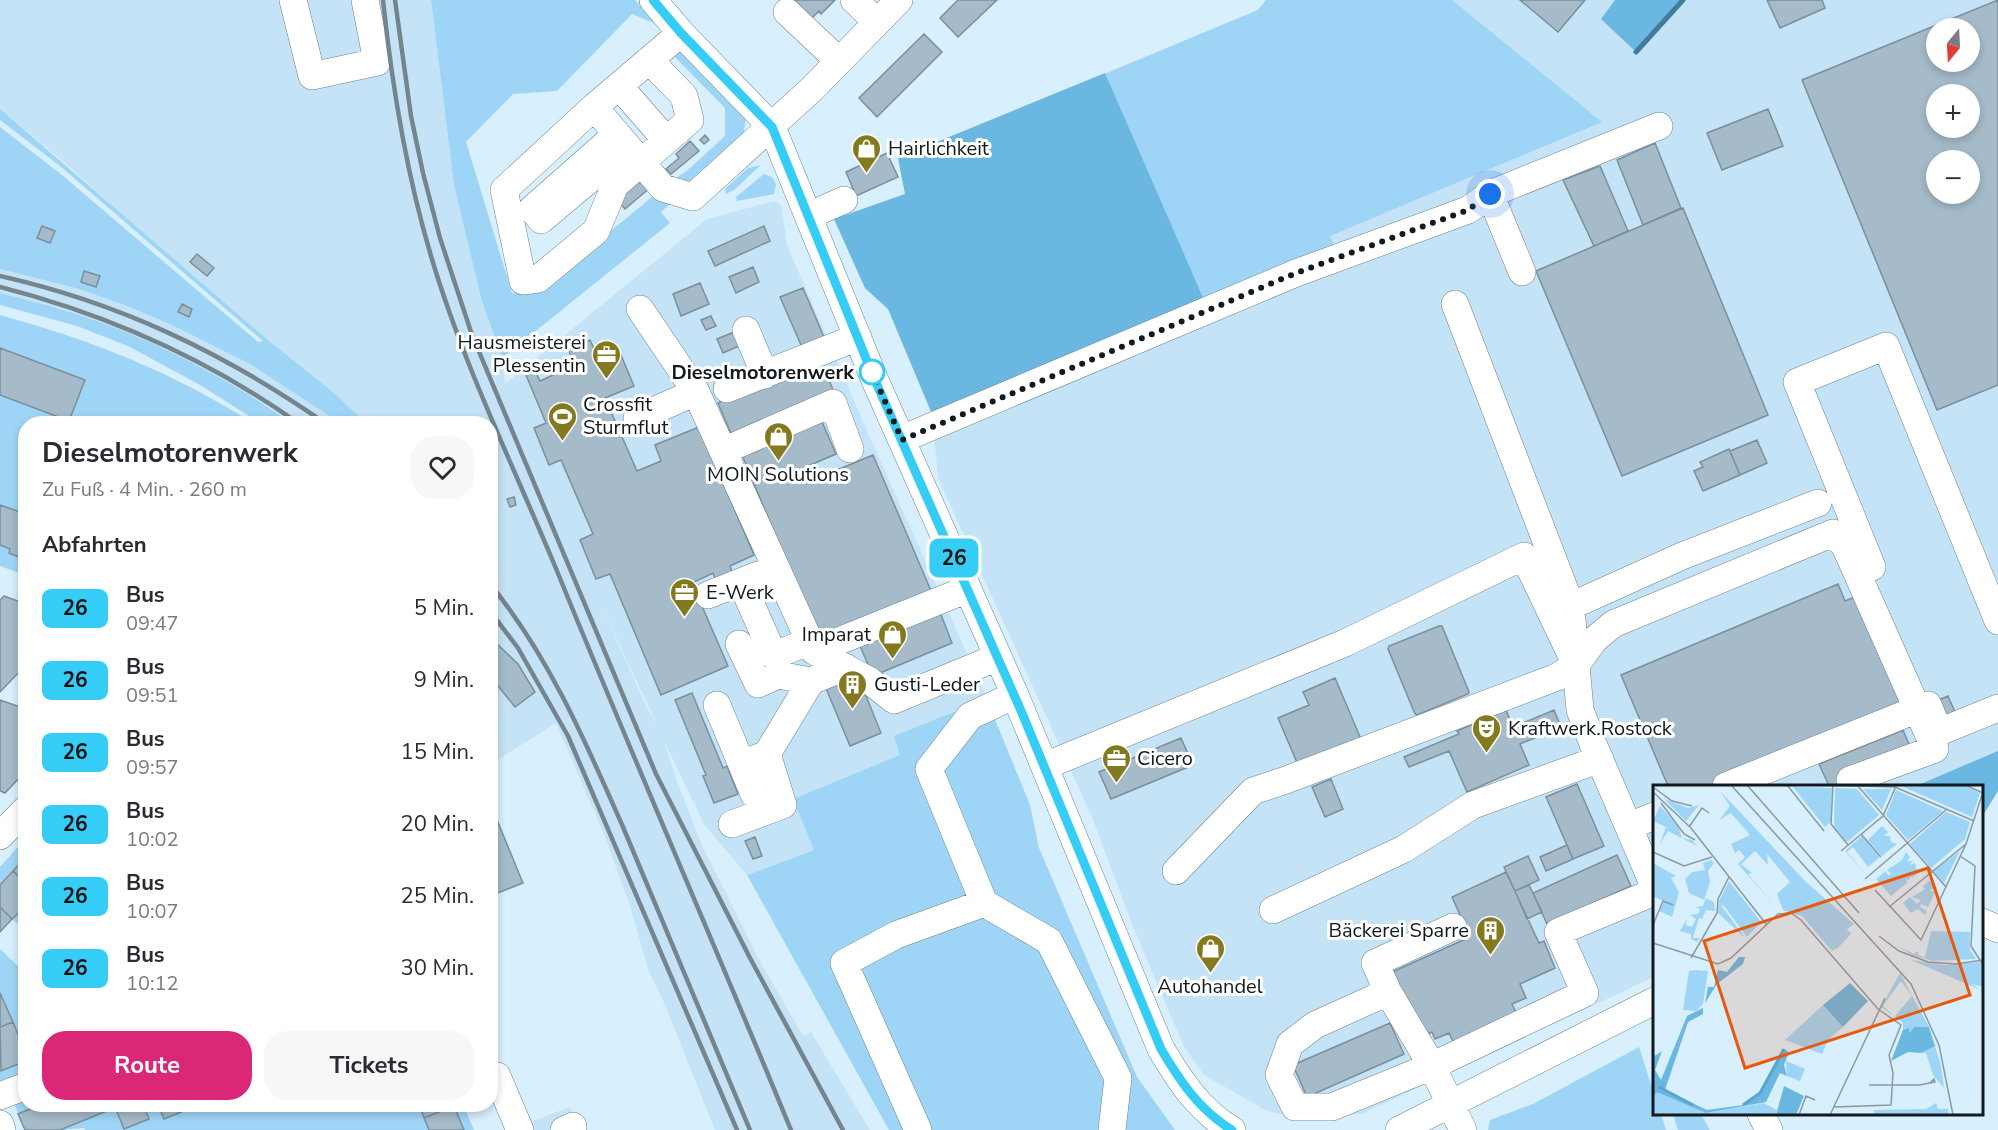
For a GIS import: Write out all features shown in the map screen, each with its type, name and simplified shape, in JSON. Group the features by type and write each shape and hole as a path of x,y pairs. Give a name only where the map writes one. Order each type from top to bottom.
{"street":[{"path":"293,0 312,76 377,62 365,0"},
{"path":"629,148 666,140 690,120 684,96 665,47 653,0"},
{"path":"854,0 877,22"},
{"path":"594,107 663,188 693,197 772,127 899,0"},
{"path":"788,12 840,61"},
{"path":"629,148 596,231 538,279 523,281 504,190 594,107 665,47"},
{"path":"665,47 772,127 902,440 1045,766 1161,1049 1182,1084 1196,1101 1232,1130"},
{"path":"619,86 666,140"},
{"path":"902,440 1296,273 1468,210 1490,194 1659,126"},
{"path":"1490,194 1522,273"},
{"path":"808,216 844,200"},
{"path":"1455,304 1570,606 1567,662"},
{"path":"640,309 696,392 812,646 870,681 894,700 998,657"},
{"path":"746,330 765,375"},
{"path":"727,390 858,337"},
{"path":"1998,621 1886,346 1797,382 1939,732 1998,708"},
{"path":"637,418 696,392"},
{"path":"723,451 833,403 850,449"},
{"path":"1570,606 1682,556 1818,502"},
{"path":"1176,871 1252,791 1557,677 1567,662 1613,624 1833,534 1845,546 1935,749 1850,780"},
{"path":"1045,766 1345,643 1524,556 1567,662 1580,710 1653,884"},
{"path":"1682,556 1695,590"},
{"path":"708,595 776,567"},
{"path":"741,582 774,656 812,646 968,589"},
{"path":"739,644 758,684 778,675 810,681 845,667"},
{"path":"742,764 767,754 810,681"},
{"path":"1015,695 969,716 929,769 984,903 1049,940 1118,1078 1112,1130"},
{"path":"717,705 754,794"},
{"path":"1728,785 1918,709"},
{"path":"732,824 783,806 767,754"},
{"path":"1272,910 1404,849 1473,805 1600,759"},
{"path":"1630,826 1653,816"},
{"path":"0,836 18,817"},
{"path":"1388,992 1315,1025 1290,1044 1279,1075 1295,1107 1332,1107 1432,1066 1585,993 1558,932 1653,892"},
{"path":"918,1130 844,963 896,935 984,903"},
{"path":"1983,922 1998,929"},
{"path":"1453,927 1375,963 1388,992 1432,1066 1463,1130"},
{"path":"1399,1130 1653,1002"},
{"path":"498,1078 520,1130"},
{"path":"0,1096 18,1089"},
{"path":"1762,1115 1769,1130"},
{"path":"0,1124 2,1130"}],"shaded area":[{"path":"0,0 431,0 454,185 481,298 502,358 505,384 707,219 774,201 781,205 787,245 871,440 987,698 894,737 901,755 793,799 815,850 747,875 704,824 664,741 701,843 761,963 803,1036 811,1032 870,1130 715,1130 666,1007 648,969 630,906 604,834 556,723 498,760 498,578 500,577 498,575 498,416 359,416 0,109","holes":["599,601 656,723 646,706"]},
{"path":"431,0 635,0 656,24 632,14 557,91 513,94 466,142 512,293 540,289 690,168 725,136 725,108 665,47 663,33 746,117 743,139 661,212 670,223 502,358 481,298 454,185"},
{"path":"1266,0 1998,0 1998,752 1948,785 1653,785 1653,977 1362,1114 1300,1118 1267,1111 1204,1075 1184,1047 1132,924 1092,817 938,478 932,414 888,309 865,288 834,219 905,194 898,158 1258,10"},
{"path":"1266,0 1452,0 1602,122 1330,236 1334,245 1205,302 1105,74 1258,10"},
{"path":"1615,0 1683,0 1636,52 1601,19"},
{"path":"1105,73 1205,302 932,414 888,309 865,288 834,219 905,194 898,158"},
{"path":"0,109 359,416 329,416 250,364 174,326 122,304 79,289 0,269 0,127 62,175 258,342 263,341 60,166 0,120"},
{"path":"761,165 734,190 726,194 725,189 748,168"},
{"path":"764,174 772,177 776,184 774,194 737,201 736,197"},
{"path":"0,269 79,289 122,304 174,326 250,364 329,416 281,416 204,369 148,341 66,311 0,293"},
{"path":"0,293 50,306 125,332 211,373 281,416 249,416 200,385 128,346 77,326 0,305"},
{"path":"0,315 131,359 192,388 242,416 18,416 18,572 0,566"},
{"path":"971,705 992,712 1030,805 1039,848 1137,1077 1175,1130 889,1130 747,875 814,850 793,799 900,755 894,736"},
{"path":"1998,751 1998,791 1983,815 1983,785 1918,785"},
{"path":"18,847 18,865 0,885 0,867"},
{"path":"18,913 18,924 12,919"},
{"path":"0,949 18,966 18,1034 0,993"},
{"path":"1639,1047 1653,1091 1653,1115 1661,1115 1666,1130 1488,1130 1490,1120 1533,1104"},
{"path":"18,1064 18,1077 0,1085 0,1068 2,1071"},
{"path":"570,1107 581,1130 527,1130 525,1124"},
{"path":"103,1112 422,1112 429,1130 85,1130 84,1128 60,1130"},
{"path":"456,1112 466,1112 474,1130 464,1130"},
{"path":"1673,1115 1702,1115 1710,1130 1678,1130"}],"building":[{"path":"793,0 835,0 821,14 819,11 811,19"},
{"path":"958,0 997,0 958,37 940,18"},
{"path":"1520,0 1585,0 1558,32"},
{"path":"1767,0 1822,0 1825,8 1780,28"},
{"path":"1998,0 1998,385 1937,410 1802,80 1926,29 1926,72 1980,72 1980,18 1954,18"},
{"path":"924,34 942,52 877,117 859,98"},
{"path":"1768,109 1783,146 1722,170 1707,133"},
{"path":"705,135 709,140 704,144 700,140"},
{"path":"690,141 699,151 671,174 666,169 679,158 676,154"},
{"path":"1655,143 1681,208 1643,225 1617,160"},
{"path":"887,153 898,177 856,196 846,172"},
{"path":"1600,166 1628,231 1594,246 1563,180"},
{"path":"644,178 651,187 625,209 617,200"},
{"path":"1683,208 1768,415 1622,476 1536,271"},
{"path":"42,226 55,231 50,243 37,238"},
{"path":"764,226 770,241 715,266 708,251"},
{"path":"197,254 214,268 207,276 190,262"},
{"path":"753,267 759,282 736,293 729,277"},
{"path":"84,271 100,276 96,287 81,282"},
{"path":"700,283 709,304 681,316 673,294"},
{"path":"803,288 827,344 805,354 780,297"},
{"path":"182,304 192,309 189,317 178,312"},
{"path":"711,316 716,326 706,330 701,320"},
{"path":"734,332 739,346 723,353 717,339"},
{"path":"590,340 598,357 618,348 634,386 605,398 637,471 661,461 655,445 699,427 754,555 730,566 733,574 716,581 713,573 692,583 728,666 661,695 610,574 596,579 580,540 593,534 561,460 549,465 534,428 546,423 526,375 535,371 540,381 575,365 568,349"},
{"path":"0,348 85,380 71,416 56,416 0,395"},
{"path":"820,360 835,394 733,438 718,403"},
{"path":"820,417 836,454 808,466 813,480 873,455 932,593 819,640 740,450"},
{"path":"1757,440 1767,463 1740,475 1730,451"},
{"path":"1729,449 1740,475 1703,491 1694,471 1703,467 1700,462"},
{"path":"514,497 516,505 510,507 507,499"},
{"path":"0,505 18,511 18,557 9,553 10,549 0,545"},
{"path":"1838,584 1845,601 1860,595 1906,704 1710,785 1668,785 1621,675"},
{"path":"4,596 18,601 18,673 0,692 0,600"},
{"path":"940,612 952,643 873,676 860,646"},
{"path":"1442,626 1469,692 1417,715 1388,649 1389,646"},
{"path":"498,645 518,664 535,692 515,707 498,686"},
{"path":"1335,678 1361,739 1298,765 1278,718 1309,705 1303,692"},
{"name":"Gusti-Leder","path":"841,679 845,688 860,681 881,733 850,746 825,686"},
{"path":"692,693 723,768 727,766 738,794 714,803 703,776 706,775 675,700"},
{"path":"1948,696 1958,719 1940,726 1931,703"},
{"path":"0,700 18,706 18,779 5,793 0,791"},
{"name":"Kraftwerk.Rostock","path":"1506,710 1513,727 1554,710 1561,727 1520,744 1529,765 1467,792 1449,751 1409,767 1404,757 1459,734 1457,731"},
{"path":"1903,730 1910,747 1845,785 1829,785 1819,764"},
{"path":"1181,738 1193,765 1111,799 1099,772"},
{"path":"1331,779 1343,809 1325,817 1312,787"},
{"path":"1577,784 1604,846 1573,859 1546,797"},
{"path":"498,822 523,883 498,893"},
{"path":"755,837 762,856 753,859 745,841"},
{"path":"1567,845 1573,859 1546,871 1540,857"},
{"path":"1617,855 1631,886 1547,924 1533,893"},
{"path":"1528,856 1539,880 1515,891 1504,867"},
{"path":"18,866 18,876 13,871"},
{"path":"13,871 18,876 18,913 12,919 0,907 0,885"},
{"name":"Bäckerei Sparre","path":"1506,872 1539,943 1544,941 1555,968 1520,984 1526,998 1512,1004 1519,1019 1456,1048 1449,1033 1435,1039 1432,1032 1419,1038 1390,973 1470,937 1452,897"},
{"path":"1529,885 1542,912 1527,919 1515,891"},
{"path":"0,907 12,919 0,932"},
{"path":"0,993 13,1022 0,1027"},
{"path":"13,1022 18,1034 18,1064 1,1071 0,1027"},
{"path":"1390,1023 1404,1054 1307,1097 1293,1065"},
{"path":"23,1112 104,1112 60,1130 25,1130 18,1114"},
{"path":"117,1112 146,1112 149,1119 124,1129"},
{"path":"161,1112 181,1112 164,1119"},
{"path":"422,1112 439,1112 424,1118"},
{"path":"439,1112 456,1112 464,1130 429,1130 424,1118"}],"waterway":[{"path":"1636,52 1683,0"}],"railway":[{"path":"383,0 407,161 422,224 458,336 490,416"},
{"path":"395,0 411,116 423,173 440,238 472,335 656,774 750,958 843,1130"},
{"path":"0,276 87,301 170,333 248,374 314,416"},
{"path":"0,287 80,311 155,341 228,378 287,416"},
{"path":"498,434 791,1130"},
{"path":"498,595 548,670 580,732 623,827 750,1130"},
{"path":"498,622 518,648 568,736 737,1130"}],"bus line":[{"name":"26","path":"653,0 681,33 772,127 874,378 1022,713 1161,1049 1182,1084 1196,1101 1232,1130"}],"place":[{"name":"Hairlichkeit","path":"867,174"},
{"name":"Dieselmotorenwerk","path":"872,372"},
{"name":"Hausmeisterei Plessentin","path":"607,380"},
{"name":"Crossfit Sturmflut","path":"562,442"},
{"name":"MOIN Solutions","path":"778,462"},
{"name":"E-Werk","path":"685,618"},
{"name":"Imparat","path":"892,660"},
{"name":"Gusti-Leder","path":"853,710"},
{"name":"Kraftwerk.Rostock","path":"1487,754"},
{"name":"Cicero","path":"1116,784"},
{"name":"Bäckerei Sparre","path":"1490,956"},
{"name":"Autohandel","path":"1210,974"}],"route":[{"path":"872,372 902,440 1296,273 1468,210 1490,194"}]}
